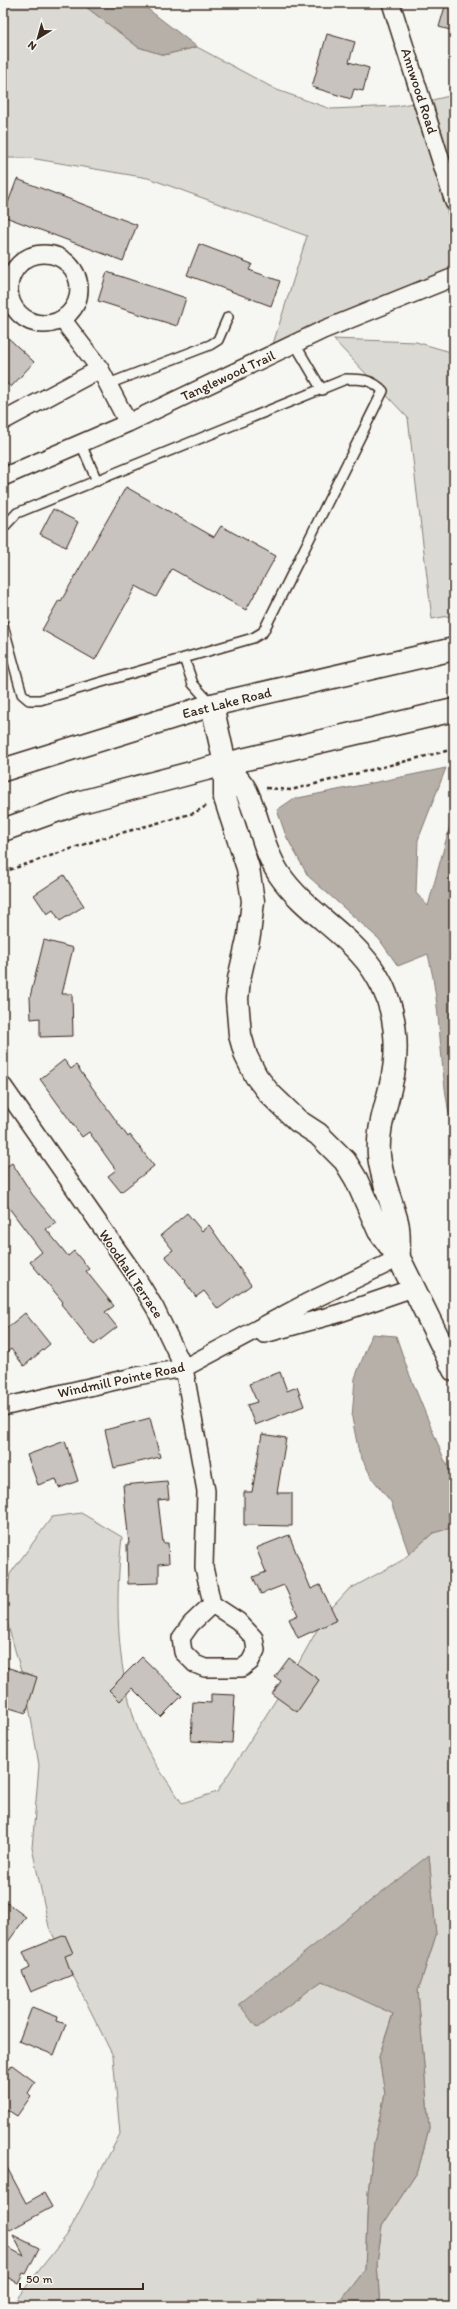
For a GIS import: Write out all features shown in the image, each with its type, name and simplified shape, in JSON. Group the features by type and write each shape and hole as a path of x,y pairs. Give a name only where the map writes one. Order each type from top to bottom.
{"street":[{"name":"Annwood Road","path":"388,3 454,202"},
{"path":"41,254 52,255 63,260 72,268 77,278 79,290 77,301 71,312 62,319 52,324 29,322 19,315 12,306 8,283 12,272 20,263 29,257 41,254"},
{"name":"Tanglewood Trail","path":"3,478 128,423 295,344 390,302 454,278"},
{"path":"62,319 100,369 128,423"},
{"path":"3,421 100,369"},
{"name":"East Lake Road","path":"3,770 212,705 454,649"},
{"path":"212,705 225,764 224,798 248,868 253,901 249,935 239,979 237,999 240,1035 246,1056 256,1076 269,1093 293,1116 318,1134 345,1161 356,1178 379,1231 399,1258 454,1370"},
{"path":"3,830 81,802 225,764 454,710"},
{"path":"225,764 247,792 270,856 285,882 300,901 355,947 369,963 385,994 393,1019 396,1038 394,1069 381,1119 379,1155 382,1175 397,1223 399,1258"},
{"name":"Woodhall Terrace","path":"3,1086 139,1282 155,1308 184,1368 206,1491 204,1566 212,1604"},
{"name":"Windmill Pointe Road","path":"3,1407 137,1376 184,1368 306,1303 399,1258"},
{"name":"Windmill Pointe Road","path":"235,1342 337,1314 413,1288"}],"lane":[{"path":"108,384 210,345 218,340 228,317"},
{"path":"295,344 322,390"},
{"path":"3,528 17,513 346,379 364,379 377,384 383,391 263,632 253,638 40,700 29,700 22,694 3,625"},
{"path":"81,444 97,480"},
{"path":"184,658 193,684 212,705"}],"shaded area":[{"path":"3,3 81,3 138,47 164,55 197,47 277,90 331,109 397,106 413,103 454,233 454,268 388,294 273,344 307,236 148,178 30,158 3,158"},
{"path":"81,3 140,3 197,47 164,55 138,47"},
{"path":"454,95 454,171 432,100"},
{"path":"333,339 416,342 454,353 454,615 432,619 408,418"},
{"path":"446,768 418,840 416,893 428,906 454,811 454,1136 445,1091 436,999 428,954 398,966 379,939 308,876 286,836 277,810 293,799"},
{"path":"372,1334 396,1336 408,1371 444,1459 454,1477 454,1527 433,1533 409,1554 391,1502 372,1478 359,1453 352,1418 355,1378"},
{"path":"81,1513 122,1537 118,1583 119,1630 124,1676 129,1699 139,1732 149,1753 182,1803 217,1792 293,1673 326,1614 348,1590 401,1561 433,1533 454,1527 454,2306 380,2306 377,2264 382,2226 418,2171 429,2128 418,1991 436,1935 429,1855 257,2027 322,1981 393,2013 379,2057 385,2094 374,2143 368,2193 365,2270 337,2306 299,2306 258,2299 259,2306 11,2306 67,2235 120,2134 113,2056 49,1927 32,1848 39,1765 26,1689 4,1611 10,1574 52,1517"},
{"path":"429,1855 436,1935 418,1991 429,2128 418,2171 382,2226 377,2264 380,2306 337,2306 365,2270 368,2193 374,2143 385,2094 379,2057 393,2014 322,1981 257,2028 239,2004"}],"building":[{"path":"446,3 454,3 454,31 439,27"},
{"path":"327,34 355,42 349,62 369,68 363,91 354,89 351,99 312,87"},
{"path":"17,179 137,225 123,261 3,216"},
{"path":"199,244 252,264 249,270 280,281 271,306 187,275"},
{"path":"107,272 186,298 177,326 98,301"},
{"path":"3,333 34,362 11,387 3,380"},
{"path":"126,487 214,537 221,526 276,556 246,610 172,569 156,597 136,586 95,660 42,630 59,600 61,601"},
{"path":"53,509 78,522 66,547 40,534"},
{"path":"64,875 84,906 60,921 53,910 47,914 34,895"},
{"path":"44,940 73,948 62,994 72,994 73,1036 40,1037 40,1018 31,1019 30,997"},
{"path":"64,1060 71,1069 76,1065 128,1137 130,1135 154,1166 121,1192 108,1176 116,1170 89,1132 82,1137 40,1079"},
{"path":"12,1163 32,1194 56,1223 46,1229 68,1256 74,1251 89,1269 86,1271 114,1306 105,1312 117,1327 94,1345 61,1304 63,1302 30,1262 42,1252 3,1200 3,1169"},
{"path":"187,1213 202,1231 209,1225 251,1285 218,1309 204,1291 196,1297 185,1282 186,1281 165,1256 173,1250 161,1235"},
{"path":"25,1313 50,1344 24,1366 11,1349 3,1356 3,1331"},
{"path":"280,1372 287,1391 297,1387 304,1406 255,1425 247,1405 257,1402 249,1384"},
{"path":"150,1418 160,1457 114,1468 105,1430"},
{"path":"262,1434 286,1438 277,1493 292,1493 292,1526 244,1525 244,1492 252,1492"},
{"path":"65,1441 78,1481 59,1488 56,1479 38,1485 27,1455"},
{"path":"167,1481 169,1499 158,1500 163,1543 168,1543 169,1563 159,1564 159,1583 128,1584 127,1544 129,1544 123,1485"},
{"path":"289,1535 311,1589 320,1585 337,1620 298,1638 289,1619 298,1615 284,1585 261,1594 253,1577 266,1572 256,1548"},
{"path":"142,1657 182,1696 161,1717 132,1688 120,1701 109,1690"},
{"path":"289,1658 319,1680 297,1712 272,1694 281,1681 275,1677"},
{"path":"3,1666 37,1677 26,1713 3,1706"},
{"path":"211,1694 235,1695 232,1743 191,1741 193,1702 211,1703"},
{"path":"3,1900 26,1917 3,1949"},
{"path":"65,1935 73,1953 65,1956 72,1975 31,1992 22,1972 30,1968 23,1952"},
{"path":"32,2007 58,2017 57,2021 66,2024 54,2055 19,2041"},
{"path":"12,2065 35,2082 28,2093 31,2096 17,2116 3,2107 3,2078"},
{"path":"3,2160 26,2203 44,2193 52,2207 10,2230 3,2217"},
{"path":"13,2235 39,2248 26,2274 23,2273 18,2283 3,2275 3,2245 24,2256"}]}
